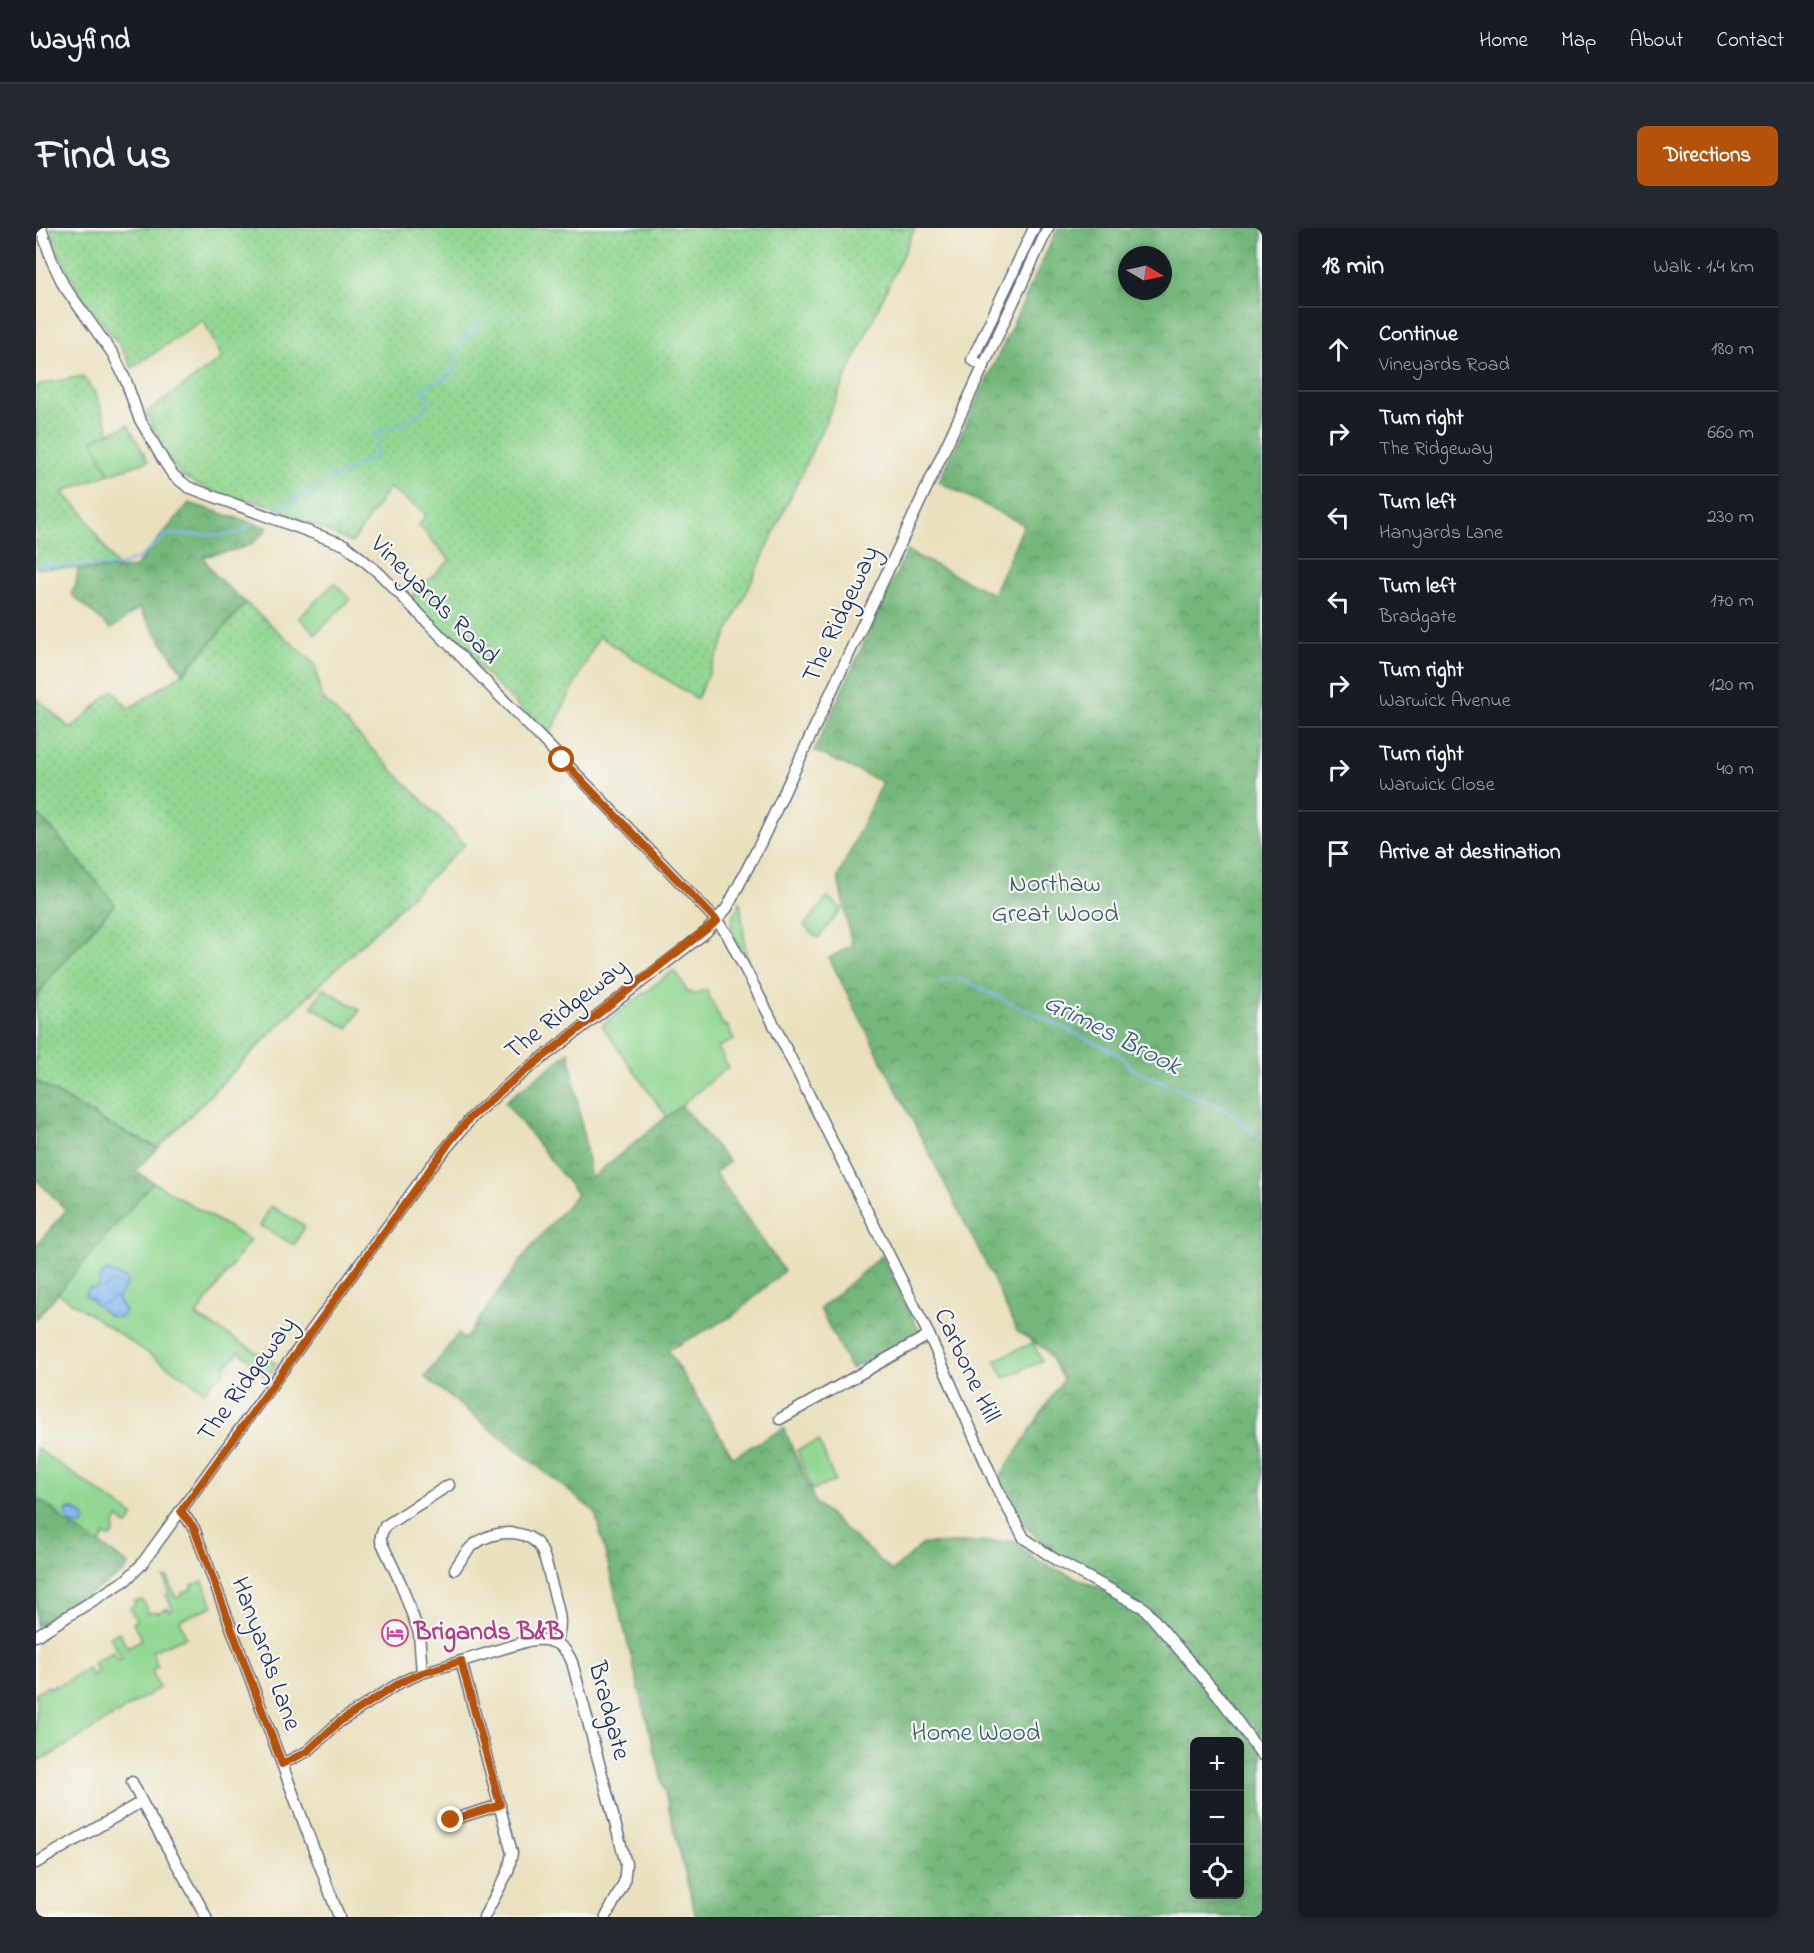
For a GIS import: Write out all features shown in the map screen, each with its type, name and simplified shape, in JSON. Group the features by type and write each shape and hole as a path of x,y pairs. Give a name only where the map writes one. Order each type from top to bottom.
{"street":[{"name":"Vineyards Road","path":"41,228 52,261 64,286 113,354 126,381 139,418 173,475 188,487 345,545 379,573 578,775 717,921"},
{"path":"984,366 972,360 1034,228"},
{"name":"The Ridgeway","path":"36,1636 126,1580 141,1564 452,1139 472,1116 511,1082 717,921 727,908 761,842 1048,228"},
{"name":"Carbone Hill","path":"717,921 727,934 769,1015 929,1335 997,1488 1024,1538 1056,1560 1144,1608 1218,1695 1262,1755"},
{"path":"780,1419 929,1335"},
{"path":"422,1673 419,1633 401,1584 381,1541 381,1535 385,1526 449,1485"},
{"name":"Hanyards Lane","path":"181,1511 194,1528 339,1917"},
{"path":"455,1569 468,1551 484,1538 502,1533 512,1533 529,1538 541,1549 561,1620 556,1642"},
{"name":"Bradgate","path":"282,1764 308,1751 339,1722 386,1691 422,1673 536,1639 556,1642 565,1649 572,1662 626,1864 624,1884 606,1917"},
{"path":"461,1661 511,1845 512,1859 508,1872 484,1917"},
{"path":"132,1782 154,1827 181,1869 206,1917"},
{"path":"36,1863 141,1802"},
{"path":"451,1820 500,1805"}],"green space":[{"path":"50,228 915,228 697,699 599,636 549,736 409,599 450,560 419,526 426,514 389,488 352,543 271,505 214,493 182,476 168,459 146,413 222,358 203,320 132,368 120,345 81,296 56,248"},
{"path":"1037,228 1045,228 982,358 979,358 978,356"},
{"path":"1058,228 1262,228 1262,1917 696,1917 595,1512 425,1377 458,1334 465,1339 528,1251 577,1194 505,1102 569,1052 591,1178 681,1105 729,1162 715,1173 784,1271 733,1316 668,1350 733,1457 784,1428 815,1502 892,1571 923,1544 1017,1541 1034,1559 1139,1606 1043,1544 1022,1523 999,1479 1063,1379 1046,1350 1017,1331 987,1266 829,958 852,945 838,877 882,782 814,751 907,551 993,594 1024,525 939,482"},
{"path":"82,376 96,394 110,433 93,440 109,474 62,492 82,511 118,569 36,568 36,385"},
{"path":"128,425 148,461 109,474 93,440"},
{"path":"189,503 268,528 246,547 203,557 215,575 246,603 183,673 139,608 111,629 71,594 76,585 78,569 134,568"},
{"path":"334,583 350,599 316,634 299,618"},
{"path":"246,603 315,664 321,697 465,844 300,1004 158,1148 112,1126 36,1081 36,998 49,979 56,833 36,813 36,698 71,729 113,690 128,709 184,673"},
{"path":"36,813 56,833 115,904 49,979 36,998"},
{"path":"828,897 842,909 818,938 804,926"},
{"path":"740,902 747,960 734,938 731,926"},
{"path":"673,971 679,976 688,993 691,992 693,995 706,989 724,1027 727,1025 734,1040 718,1047 728,1067 667,1117 602,1026"},
{"path":"323,988 360,1010 348,1029 312,1007"},
{"path":"36,1081 112,1126 158,1148 135,1171 153,1182 36,1319 36,1246 66,1210 36,1179"},
{"path":"153,1182 250,1240 196,1316 277,1364 267,1377 255,1369 257,1366 239,1351 226,1364 222,1375 205,1391 58,1293"},
{"path":"271,1206 305,1226 294,1245 260,1226"},
{"path":"882,1255 920,1333 851,1369 820,1309"},
{"path":"1033,1343 1042,1361 1004,1378 995,1360"},
{"path":"819,1441 835,1481 812,1490 797,1450"},
{"path":"36,1448 134,1516 127,1526 119,1518 111,1537 104,1536 100,1544 63,1521 58,1513 36,1497"},
{"path":"36,1497 58,1513 63,1521 82,1531 129,1565 123,1573 36,1626"},
{"path":"164,1578 168,1578 176,1598 193,1588 192,1585 203,1581 213,1606 180,1620 186,1637 152,1651 158,1666 152,1670 159,1688 46,1758 36,1761 36,1693 48,1686 57,1687 88,1668 92,1676 98,1671 93,1663 113,1652 118,1660 122,1658 110,1637 119,1632 128,1647 142,1639 133,1623 136,1620 130,1608 135,1605 134,1601 143,1600 148,1613 173,1609 166,1595 169,1591"}],"water":[{"path":"107,1271 127,1279 128,1283 117,1299 125,1311 121,1318 109,1316 85,1295 89,1288 98,1288 100,1278"},
{"path":"73,1509 84,1515 85,1521 82,1526 75,1525 68,1520 67,1510"}],"waterway":[{"path":"278,509 375,456 378,440 373,433 398,426 421,412 430,398 421,389 450,376 461,343 484,319"},
{"path":"36,565 118,566 141,557 167,534 224,535 238,533 253,523"},
{"name":"Grimes Brook","path":"939,981 958,978 1119,1054 1134,1070 1228,1111 1262,1139"}],"place":[{"name":"Brigands B&B","path":"395,1633"}],"route":[{"path":"451,1820 500,1805 461,1661 401,1682 339,1722 308,1751 282,1764 194,1528 181,1511 429,1169 472,1116 511,1082 706,932 717,921 562,760"}],"park label":[{"name":"Northaw Great Wood","path":"1055,900"},
{"name":"Home Wood","path":"976,1734"}]}
